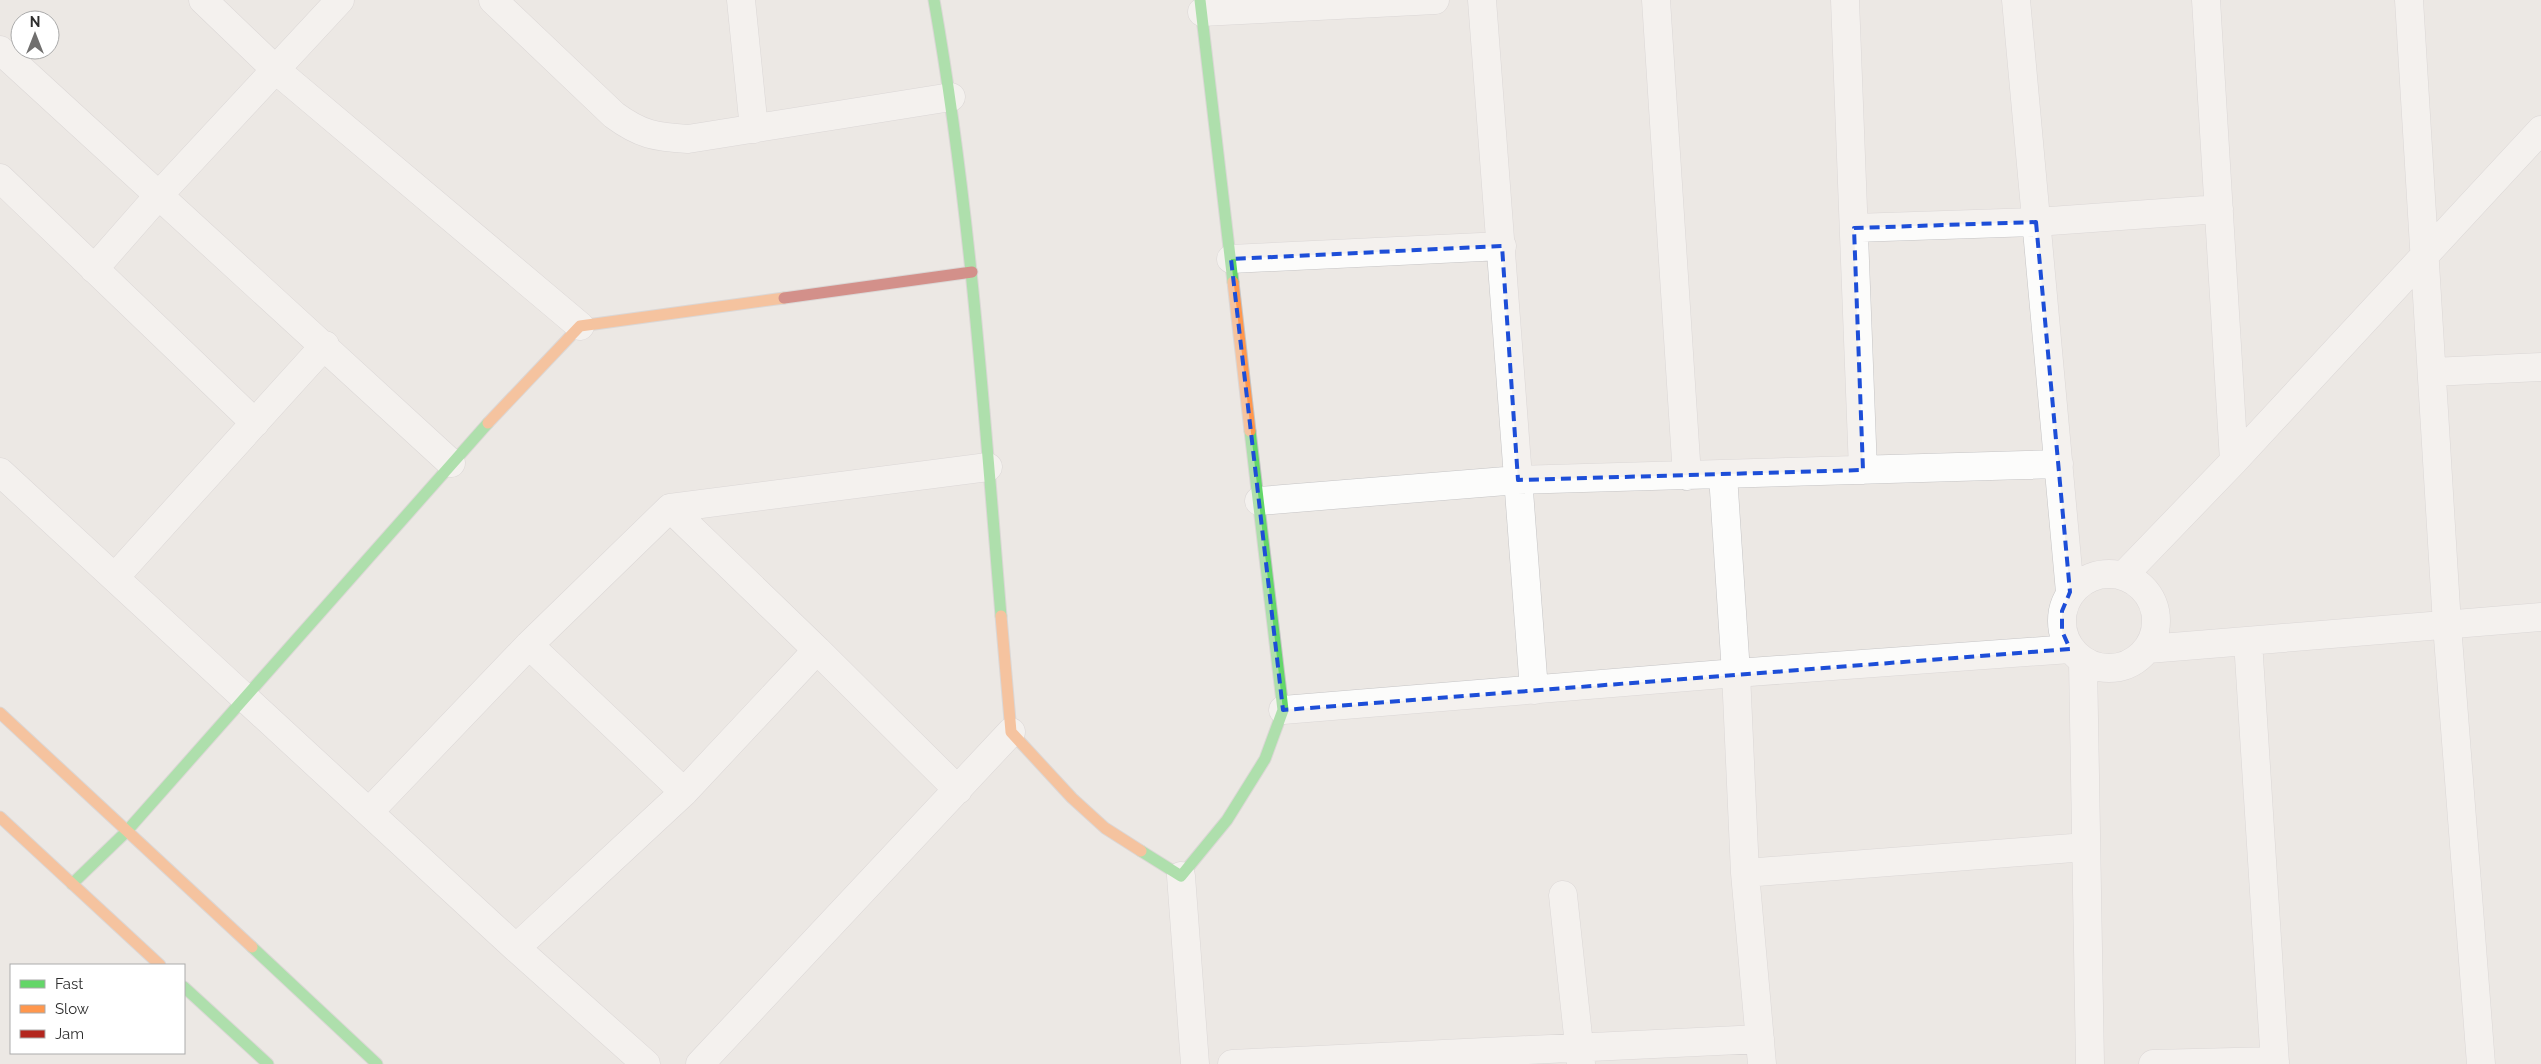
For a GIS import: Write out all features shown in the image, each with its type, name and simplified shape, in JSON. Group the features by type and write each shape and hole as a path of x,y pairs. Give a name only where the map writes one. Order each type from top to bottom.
{"street":[{"path":"203,0 276,70 580,326"},
{"path":"94,269 159,195 340,0"},
{"path":"493,0 614,115 633,129 659,137 688,139 951,97"},
{"path":"740,0 754,129"},
{"path":"934,0 951,97 972,272 1011,732 1072,798 1105,828 1181,876"},
{"path":"1196,1064 1181,876 1228,820 1265,759 1283,710 1201,6 1435,0"},
{"path":"1482,0 1534,690"},
{"path":"1656,0 1688,476"},
{"path":"1845,0 1863,470"},
{"path":"2016,0 2059,464 2065,554 2070,592 2062,611 2062,631 2077,655 2086,847 2090,1064"},
{"path":"2206,0 2234,461"},
{"path":"2409,0 2426,254 2446,625 2481,1064"},
{"path":"0,51 325,345 451,463"},
{"path":"2124,575 2234,461 2541,130"},
{"path":"0,178 255,422"},
{"path":"1854,228 2036,222 2219,209"},
{"path":"1231,259 1502,246"},
{"path":"72,884 126,832 451,463 580,326 972,272"},
{"path":"116,576 325,345"},
{"path":"2432,372 2541,368"},
{"path":"1259,501 1518,480 2059,464"},
{"path":"369,812 530,645 670,508 988,467"},
{"path":"0,472 116,576 516,948 646,1064"},
{"path":"1232,1064 1761,1052 1745,873 1736,673 1722,475"},
{"path":"670,508 958,790"},
{"path":"1283,710 1736,673 2077,655 2106,669 2129,664 2148,649 2157,629 2155,606 2143,587 2124,575 2094,575 2070,592"},
{"path":"2148,649 2541,617"},
{"path":"2153,1064 2275,1062 2248,641"},
{"path":"530,645 684,792"},
{"path":"516,948 684,792 817,650"},
{"path":"0,713 377,1064"},
{"path":"700,1064 1011,732"},
{"path":"0,817 159,964"},
{"path":"1745,873 2086,847"},
{"path":"1563,895 1580,1055"},
{"path":"185,988 268,1064"}],"highlighted area":[{"path":"2036,222 2070,592 2062,611 2062,631 2070,649 1283,710 1231,259 1502,246 1518,480 1863,470 1854,228"}],"traffic: fast":[{"path":"934,0 947,77 967,230 1001,616"},
{"path":"1200,0 1233,282"},
{"path":"72,884 126,832 488,423"},
{"path":"1141,851 1181,876 1227,820 1265,759 1283,710 1250,431"},
{"path":"252,947 377,1064"},
{"path":"185,988 268,1064"}],"traffic: slow":[{"path":"1233,282 1250,431"},
{"path":"488,423 580,326 784,298"},
{"path":"1001,616 1011,732 1072,798 1105,828 1141,851"},
{"path":"0,713 252,947"},
{"path":"0,817 159,964"}],"traffic: jam":[{"path":"784,298 972,272"}]}
